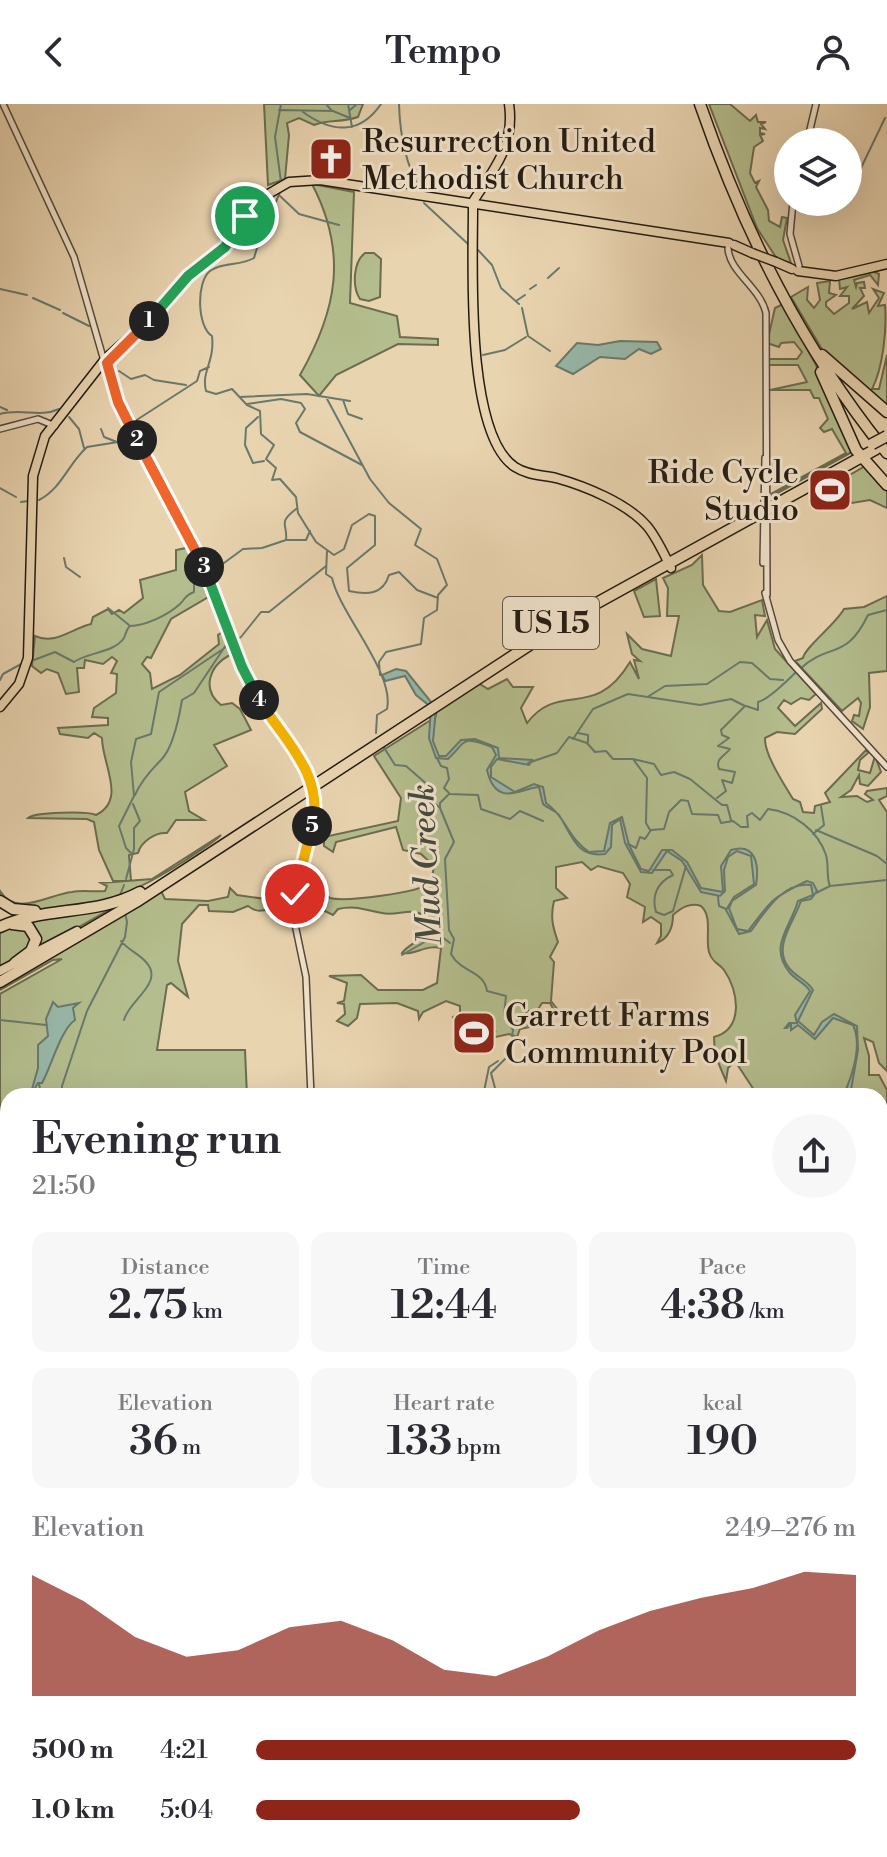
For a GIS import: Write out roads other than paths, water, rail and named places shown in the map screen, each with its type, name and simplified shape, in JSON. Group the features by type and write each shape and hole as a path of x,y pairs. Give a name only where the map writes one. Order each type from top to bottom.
{"highway":[{"path":"702,104 744,223 801,331 860,459 887,485"},
{"path":"702,104 762,249 822,355 887,444"},
{"path":"801,331 878,449"},
{"path":"822,355 887,412"},
{"name":"US 15","path":"878,449 887,436"},
{"name":"US 15","path":"0,929 30,916 115,904 142,891 228,839 553,622 667,564 765,507 887,444"},
{"name":"US 15","path":"0,977 113,916 207,856 257,816 313,783"},
{"path":"0,901 23,911 84,910"},
{"path":"0,929 21,923 34,931 33,949 15,963"}],"main road":[{"path":"509,104 511,128 506,150 473,205 475,331 489,434 515,467 587,492 640,520 667,564"},
{"path":"0,709 22,686 32,657 37,476 44,447 55,425 105,362 166,305 188,276 225,247 250,209 274,188 289,182 316,179 716,243 815,275 840,275 887,264"},
{"path":"0,977 15,963 142,891"}],"street":[{"path":"3,104 74,257 115,395 206,572 233,646 252,687 313,783 315,808 292,913 306,977 311,1088"},
{"path":"810,128 816,104"},
{"path":"791,216 789,226 796,267"},
{"path":"730,247 729,258 759,294 766,313 767,595 778,640 790,661 887,767"},
{"path":"0,429 38,419 55,425"}],"waterway":[{"path":"281,104 275,137 281,182"},
{"path":"326,104 332,111"},
{"path":"348,104 352,127"},
{"path":"350,110 357,104"},
{"path":"303,112 324,124 345,128 364,121 381,104"},
{"path":"399,104 405,150 422,194"},
{"path":"279,110 333,111 350,118"},
{"path":"862,166 885,118"},
{"path":"280,192 264,231 266,239 257,248 254,258 215,268 205,277 202,285 201,314 203,324 212,336 212,353 205,378 206,391 216,394 232,389 247,405 260,411 261,434 274,445 266,459 276,468 272,480 280,479 296,497 298,513 316,542 334,555 344,549 352,525 369,514 375,516 375,545 347,568 349,591 374,592 383,586 389,575 399,572 417,590 438,598"},
{"path":"280,196 299,214 339,225"},
{"path":"424,203 469,245"},
{"path":"478,250 492,265 501,288 519,304"},
{"path":"548,278 559,268"},
{"path":"530,289 536,285"},
{"path":"0,289 27,295"},
{"path":"516,301 525,295"},
{"path":"33,298 60,310"},
{"path":"522,308 528,336 550,351"},
{"path":"63,313 89,326"},
{"path":"483,355 505,350 526,337"},
{"path":"132,423 197,381 200,371 209,367"},
{"path":"119,371 131,379 145,375 154,380 186,385"},
{"path":"240,397 307,394 350,401"},
{"path":"326,397 370,479 389,503 421,529 415,545 437,559 447,585 438,595 437,610 424,618 421,644 386,652 379,662 380,675"},
{"path":"247,404 281,399 301,403 305,409 296,423 300,432 362,465"},
{"path":"343,400 348,414 362,419"},
{"path":"0,407 7,410"},
{"path":"0,414 45,413 59,409"},
{"path":"69,417 79,429 84,448"},
{"path":"258,417 246,428 245,445 253,463 264,461"},
{"path":"119,442 126,426"},
{"path":"101,429 104,437 117,442"},
{"path":"39,500 54,489 87,447 118,442"},
{"path":"0,488 16,497"},
{"path":"21,502 28,501"},
{"path":"296,509 285,521 286,540 306,540 310,531"},
{"path":"209,574 243,549 262,548 286,540"},
{"path":"327,551 326,574 332,578 345,609 383,678 387,709 377,715 376,733"},
{"path":"64,558 66,567 80,577"},
{"path":"132,854 126,848 119,826 134,796 131,762 136,739 151,734 159,692 241,637 261,612 269,612 326,566"},
{"path":"130,626 149,622 169,612 194,592 194,581 203,576"},
{"path":"108,608 129,625"},
{"path":"800,669 852,639 868,615 887,610"},
{"path":"34,660 55,652 74,662 114,647 124,638 129,627"},
{"path":"135,795 169,748 182,700 194,693 226,645"},
{"path":"649,696 665,686 707,684 740,662 752,663 770,679 783,680"},
{"path":"0,680 3,674 23,663"},
{"path":"746,706 758,710 758,702 796,672"},
{"path":"573,739 593,709 628,694 700,705 731,699 745,706 721,730 722,735 729,738 718,746 730,749 719,760 719,769 735,772 732,783 722,780 726,791 717,798"},
{"path":"578,733 588,735 588,742"},
{"path":"528,763 557,753 569,737 587,743 595,752 606,751 613,759 633,759 647,778 646,823 650,830"},
{"path":"383,746 395,765 406,766 429,786 429,799 439,807"},
{"name":"Mud Creek","path":"437,758 441,766 447,768 449,779 444,788 449,793"},
{"path":"633,759 654,764 661,775 674,772 690,779 722,805 727,805 731,820"},
{"name":"Mud Creek","path":"449,794 440,803 440,808 454,842 445,859 449,930 454,939 451,954 460,965 482,979 487,991 506,996 504,1015 513,1030 512,1036"},
{"path":"450,794 478,795 481,809 510,819 520,811 543,821"},
{"path":"628,844 636,848 640,837 645,839 651,830 664,829 669,812 681,800 688,801 692,814 718,815 721,823 733,821 741,827 748,827 747,816 752,813 760,820 768,809 778,811 804,824 817,838 826,855 830,886"},
{"path":"126,879 134,849 134,828 140,821 133,804"},
{"path":"813,834 824,825 821,806"},
{"path":"816,830 877,856 887,864"},
{"path":"653,870 670,870 673,875 663,881 655,895 656,912 664,915 673,911 686,866"},
{"path":"816,893 830,886 887,880"},
{"path":"120,895 124,885"},
{"path":"718,897 719,906 726,909"},
{"path":"62,1088 87,1011 125,937 125,913"},
{"path":"402,955 435,936 441,936 450,943"},
{"path":"121,941 140,956 151,970 149,984 124,1020"},
{"path":"0,1020 46,1025"},
{"name":"Mud Creek","path":"495,1088 491,1073 507,1057 511,1044"},
{"path":"485,1088 489,1067 498,1061"},
{"path":"39,1083 40,1088"}],"place":[{"name":"Resurrection United Methodist Church","path":"331,159"},
{"name":"Ride Cycle Studio","path":"830,490"},
{"name":"Garrett Farms Community Pool","path":"474,1033"}]}
